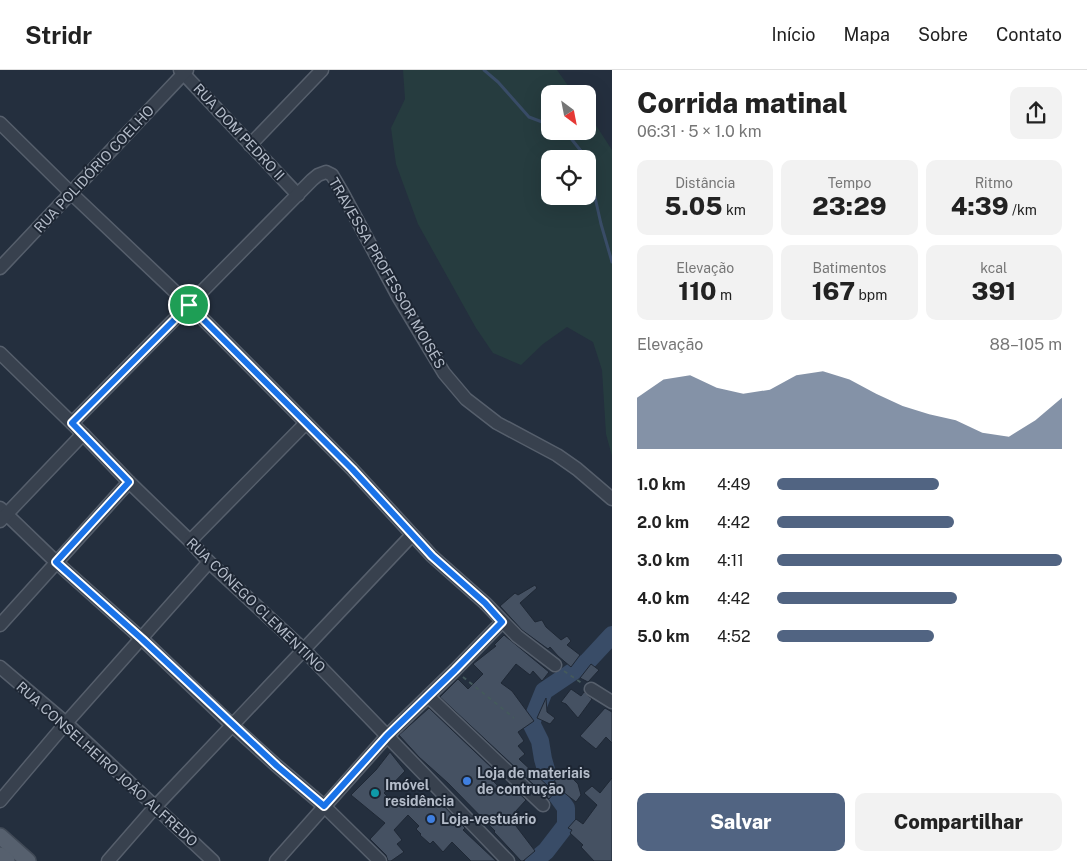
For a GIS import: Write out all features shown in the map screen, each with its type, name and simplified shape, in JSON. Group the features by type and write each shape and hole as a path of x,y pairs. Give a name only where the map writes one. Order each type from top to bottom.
{"main road":[{"path":"0,836 28,861"},
{"path":"0,855 7,861"}],"street":[{"path":"250,145 322,70"},
{"name":"RUA DOM PEDRO II","path":"184,71 298,195"},
{"name":"RUA POLIDÓRIO COELHO","path":"0,268 72,194 184,71"},
{"path":"0,123 189,305 352,469 432,556 485,603 517,636 555,665"},
{"name":"TRAVESSA PROFESSOR MOISÉS","path":"72,423 318,175 330,172 404,306 444,373 466,398 497,423 557,455 612,498"},
{"name":"RUA CÔNEGO CLEMENTINO","path":"0,353 209,562 304,650 508,861"},
{"path":"190,541 306,423"},
{"path":"83,434 2,514 142,639 277,766 324,806 380,861"},
{"path":"0,625 129,482"},
{"path":"108,861 155,807 412,535"},
{"path":"0,801 66,723 209,562"},
{"path":"276,861 387,736 502,622"},
{"name":"RUA CONSELHEIRO JOÃO ALFREDO","path":"0,667 66,723 214,861"},
{"path":"591,689 612,702"},
{"path":"428,696 544,805"}],"path":[{"path":"555,665 591,689"},
{"path":"455,670 514,718"}],"green space":[{"path":"403,70 557,70 568,85 541,85 541,140 596,140 596,125 612,150 612,456 606,434 602,370 593,342 567,327 543,344 521,365 493,353 476,328 418,224 396,164 391,128 405,99"}],"building":[{"path":"535,585 537,588 520,603 535,622 542,620 546,627 561,640 567,636 571,641 567,645 580,655 571,667 550,647 548,649 522,630 500,606 515,593 518,595"},
{"path":"504,635 549,672 542,681 533,671 530,675 516,664 501,683 512,691 534,721 518,732 524,741 518,746 525,754 519,759 549,787 564,770 578,784 581,795 576,802 558,788 549,799 440,697 458,679 468,689 483,674 473,664 496,646 494,645"},
{"path":"591,664 599,670 588,682 580,678"},
{"path":"571,689 581,696 584,692 592,699 578,718 566,704 561,702"},
{"path":"546,698 547,712 555,718 550,724 537,718"},
{"path":"429,708 494,770 488,776 503,791 508,783 526,800 515,812 523,819 516,826 535,851 523,861 399,735"},
{"path":"605,708 612,712 612,743 606,737 596,749 580,736"},
{"path":"390,752 405,771 384,793 397,806 406,795 419,808 431,796 439,805 441,803 465,828 463,830 496,861 471,861 452,842 443,852 433,841 430,844 420,835 416,829 419,826 408,815 394,830 402,840 397,844 404,852 388,861 386,855 370,839 385,823 351,795 376,770"},
{"path":"612,778 612,861 594,861 581,847 583,845 570,833 572,830 568,828 576,819 583,824 597,805 584,793 592,786 600,793"}],"waterway":[{"path":"484,70 498,82 529,117 541,122"},
{"path":"572,140 580,150"},
{"path":"596,202 612,262"},
{"path":"534,861 546,851 566,825 566,808 551,787 540,741 531,723 544,691 587,662 612,635"}],"place":[{"name":"Loja de materiais de contrução","path":"467,781"},
{"name":"Imóvel residência","path":"375,793"},
{"name":"Loja-vestuário","path":"431,819"}],"route":[{"path":"189,305 352,469 432,556 485,603 502,622 387,736 324,806 277,766 142,639 56,562 129,482 72,423 189,305"}]}
